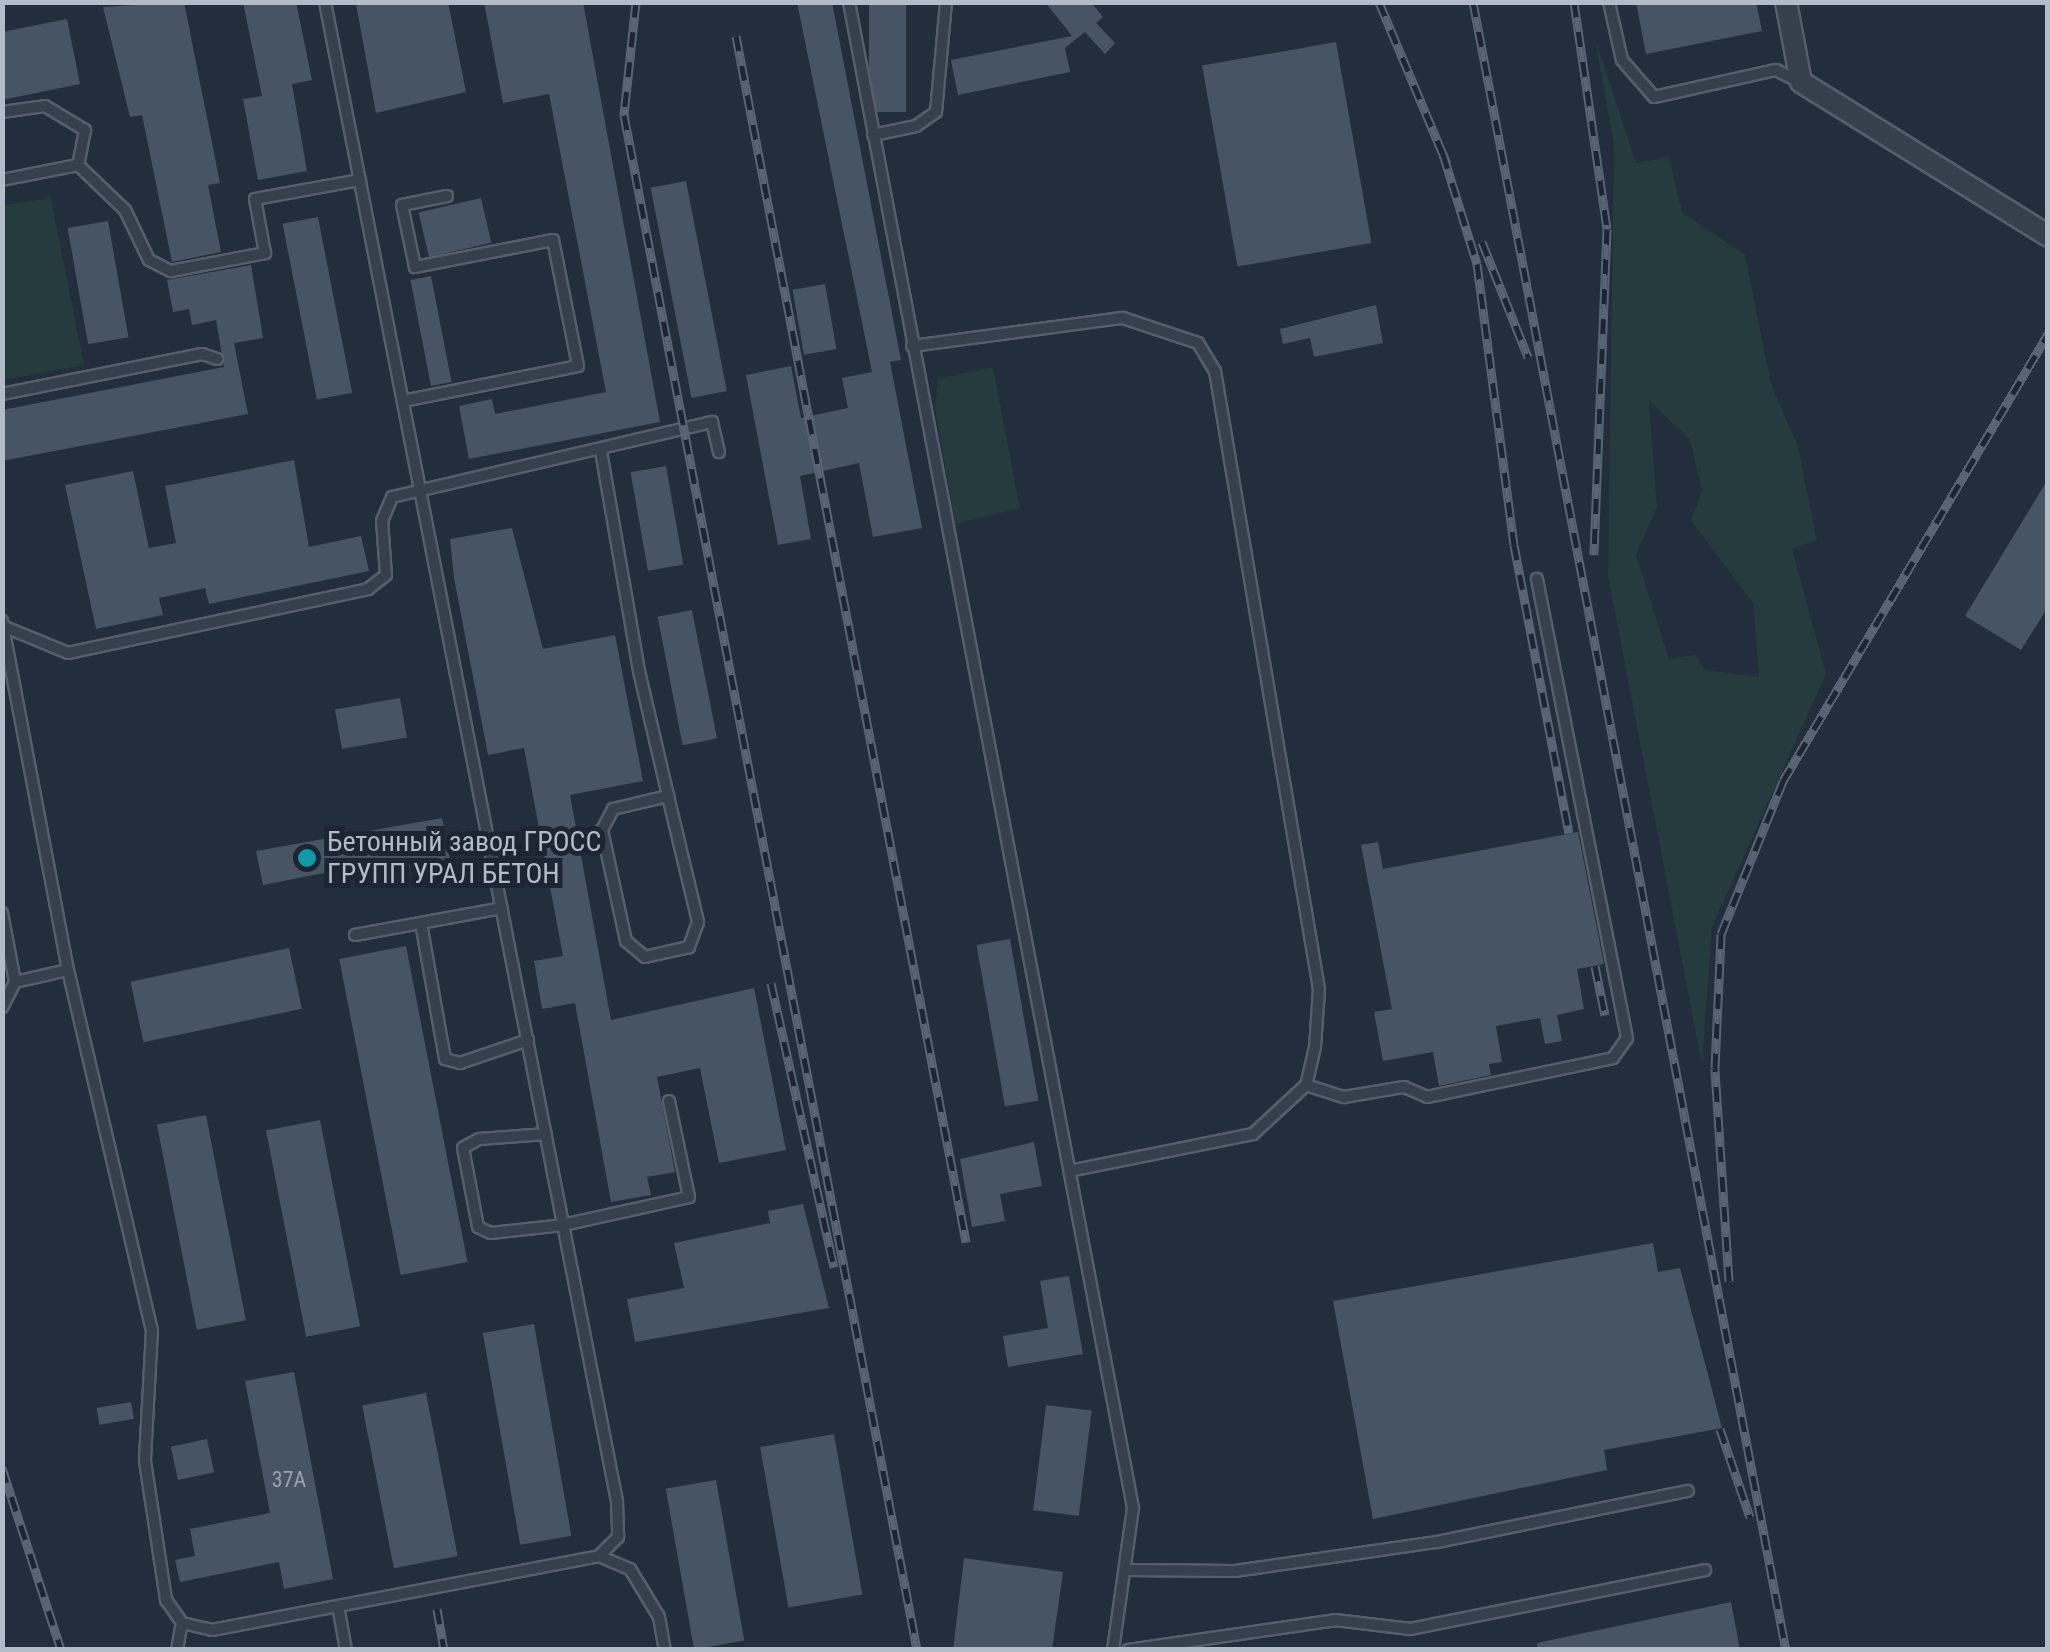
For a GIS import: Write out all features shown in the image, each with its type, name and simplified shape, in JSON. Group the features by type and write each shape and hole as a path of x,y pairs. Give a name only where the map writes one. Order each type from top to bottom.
{"street":[{"path":"1786,2 1800,82 2048,236"}],"lane":[{"path":"325,2 616,1502 618,1537 599,1556"},
{"path":"849,2 1133,1508 1113,1650"},
{"path":"873,135 916,126 936,112 946,2"},
{"path":"1609,2 1622,60 1654,97 1776,70 1800,82"},
{"path":"2,112 44,106 85,130 78,165"},
{"path":"78,165 125,210 149,260 171,271 265,252 256,200 360,180"},
{"path":"2,180 78,165"},
{"path":"403,402 578,366 553,240 415,267 402,205 447,196"},
{"path":"912,346 1123,318 1198,343 1215,371 1320,989 1306,1085 1253,1134 1070,1171"},
{"path":"2,394 202,354 217,359"},
{"path":"4,624 68,653 368,589 386,575 382,521 392,498 419,487 601,451 712,422 719,452"},
{"path":"601,451 668,796 698,922 689,947 644,957 626,942 602,830 613,810 668,796"},
{"path":"1306,1085 1344,1097 1404,1088 1427,1097 1613,1058 1627,1038 1536,579"},
{"path":"4,624 68,970 152,1330 145,1462 166,1600 182,1622 212,1630 599,1556 630,1569 659,1617 665,1650"},
{"path":"355,935 502,908"},
{"path":"2,913 15,982 2,1007"},
{"path":"421,923 445,1059 460,1063 528,1040"},
{"path":"15,982 68,970"},
{"path":"546,1134 479,1139 463,1148 478,1227 491,1233 563,1225 690,1197 669,1101"},
{"path":"1127,1570 1235,1572 1438,1542 1688,1491"},
{"path":"1128,1650 1335,1620 1410,1629 1705,1570"},
{"path":"338,1606 346,1650"},
{"path":"177,1650 182,1622"}],"green space":[{"path":"1595,39 1636,163 1669,157 1682,212 1745,255 1771,384 1798,447 1817,540 1792,549 1826,674 1712,927 1702,1065 1608,576 1614,146","holes":["1649,401 1690,440 1702,491 1691,520 1753,603 1759,677 1705,670 1695,655 1669,659 1636,555 1657,507"]},
{"path":"51,198 84,365 3,380 3,205"},
{"path":"993,367 1020,508 955,524 935,408 938,379"}],"building":[{"path":"184,2 220,183 208,185 221,252 172,262 142,115 130,117 103,7"},
{"path":"243,2 296,2 312,80 292,84 307,171 258,180 243,99 262,96"},
{"path":"448,2 466,92 376,113 356,4"},
{"path":"484,2 583,2 660,422 469,459 459,406 492,399 495,414 606,392 549,94 503,103"},
{"path":"797,2 832,2 901,360 890,362 922,528 873,537 859,463 800,476 811,539 778,545 746,375 791,366 801,418 848,408 842,378 872,372"},
{"path":"869,2 906,2 906,112 869,112"},
{"path":"1045,2 1091,2 1103,17 1096,23 1115,43 1105,54 1085,32 1065,48 1070,72 958,95 951,60 1072,36"},
{"path":"1636,2 1756,2 1762,31 1646,54"},
{"path":"67,19 80,84 2,100 2,32"},
{"path":"1336,42 1371,243 1237,267 1202,66"},
{"path":"686,181 727,391 691,398 651,188"},
{"path":"481,198 491,243 429,257 419,212"},
{"path":"318,217 352,393 317,400 283,224"},
{"path":"108,221 128,337 88,344 68,228"},
{"path":"251,265 263,338 234,343 248,414 2,461 2,410 224,367 216,320 192,325 189,309 173,312 167,280"},
{"path":"431,276 452,382 431,386 410,280"},
{"path":"825,284 836,349 804,355 793,290"},
{"path":"1376,305 1383,343 1314,357 1310,338 1283,344 1280,329"},
{"path":"294,460 309,547 361,536 369,571 209,604 205,588 159,598 163,615 96,629 65,485 133,471 149,548 176,543 165,486"},
{"path":"666,466 683,564 648,571 631,472"},
{"path":"2048,479 2048,607 2021,650 1965,616"},
{"path":"512,528 543,649 615,635 643,781 570,795 611,1020 754,988 786,1150 719,1163 700,1068 657,1077 675,1172 647,1177 651,1195 611,1202 575,1003 542,1009 534,961 563,956 524,748 488,755 450,539"},
{"path":"692,610 717,739 683,745 658,617"},
{"path":"400,698 407,737 342,749 335,709"},
{"path":"442,818 450,859 362,878 359,866 263,885 256,851"},
{"path":"1578,832 1604,964 1577,969 1584,1009 1557,1015 1562,1041 1545,1044 1540,1018 1496,1026 1502,1062 1489,1064 1491,1075 1439,1086 1433,1052 1383,1061 1374,1012 1392,1009 1361,845 1378,842 1383,869"},
{"path":"1010,939 1038,1101 1005,1106 977,945"},
{"path":"406,946 467,1262 401,1275 339,959"},
{"path":"289,948 302,1009 143,1042 131,982"},
{"path":"206,1115 246,1320 197,1330 157,1125"},
{"path":"320,1120 360,1326 306,1337 266,1130"},
{"path":"1034,1142 1042,1186 1000,1194 1005,1221 972,1227 960,1159"},
{"path":"803,1204 829,1308 635,1342 627,1299 684,1288 674,1243 770,1223 768,1211"},
{"path":"1653,1243 1658,1272 1680,1268 1722,1428 1604,1450 1607,1470 1373,1519 1333,1301"},
{"path":"1069,1276 1083,1354 1008,1367 1003,1336 1048,1328 1040,1281"},
{"path":"534,1324 571,1536 520,1545 483,1333"},
{"path":"294,1372 333,1579 284,1589 279,1562 180,1582 175,1560 195,1556 190,1529 270,1513 245,1381"},
{"path":"426,1393 458,1556 394,1568 362,1405"},
{"path":"131,1402 134,1419 99,1425 97,1408"},
{"path":"1046,1405 1092,1411 1079,1516 1033,1510"},
{"path":"834,1434 862,1595 788,1608 760,1447"},
{"path":"207,1439 214,1472 178,1480 171,1447"},
{"path":"716,1480 744,1641 694,1649 666,1489"},
{"path":"964,1558 1063,1572 1052,1650 953,1650"},
{"path":"1731,1602 1740,1650 1537,1650 1537,1643"}],"railway":[{"path":"636,2 624,115 917,1650"},
{"path":"1379,2 1447,164"},
{"path":"1473,2 1786,1650"},
{"path":"1574,2 1607,229 1594,555"},
{"path":"736,36 966,1242"},
{"path":"1443,154 1477,264 1514,545 1569,833"},
{"path":"1482,242 1528,357"},
{"path":"1729,1281 1715,1068 1721,934 1783,781 2048,334"},
{"path":"1595,966 1605,1015"},
{"path":"771,983 834,1267"},
{"path":"1720,1429 1750,1517"},
{"path":"2,1468 61,1650"},
{"path":"437,1609 444,1650"}],"place":[{"name":"Бетонный завод ГРОСС ГРУПП УРАЛ БЕТОН","path":"307,858"}]}
